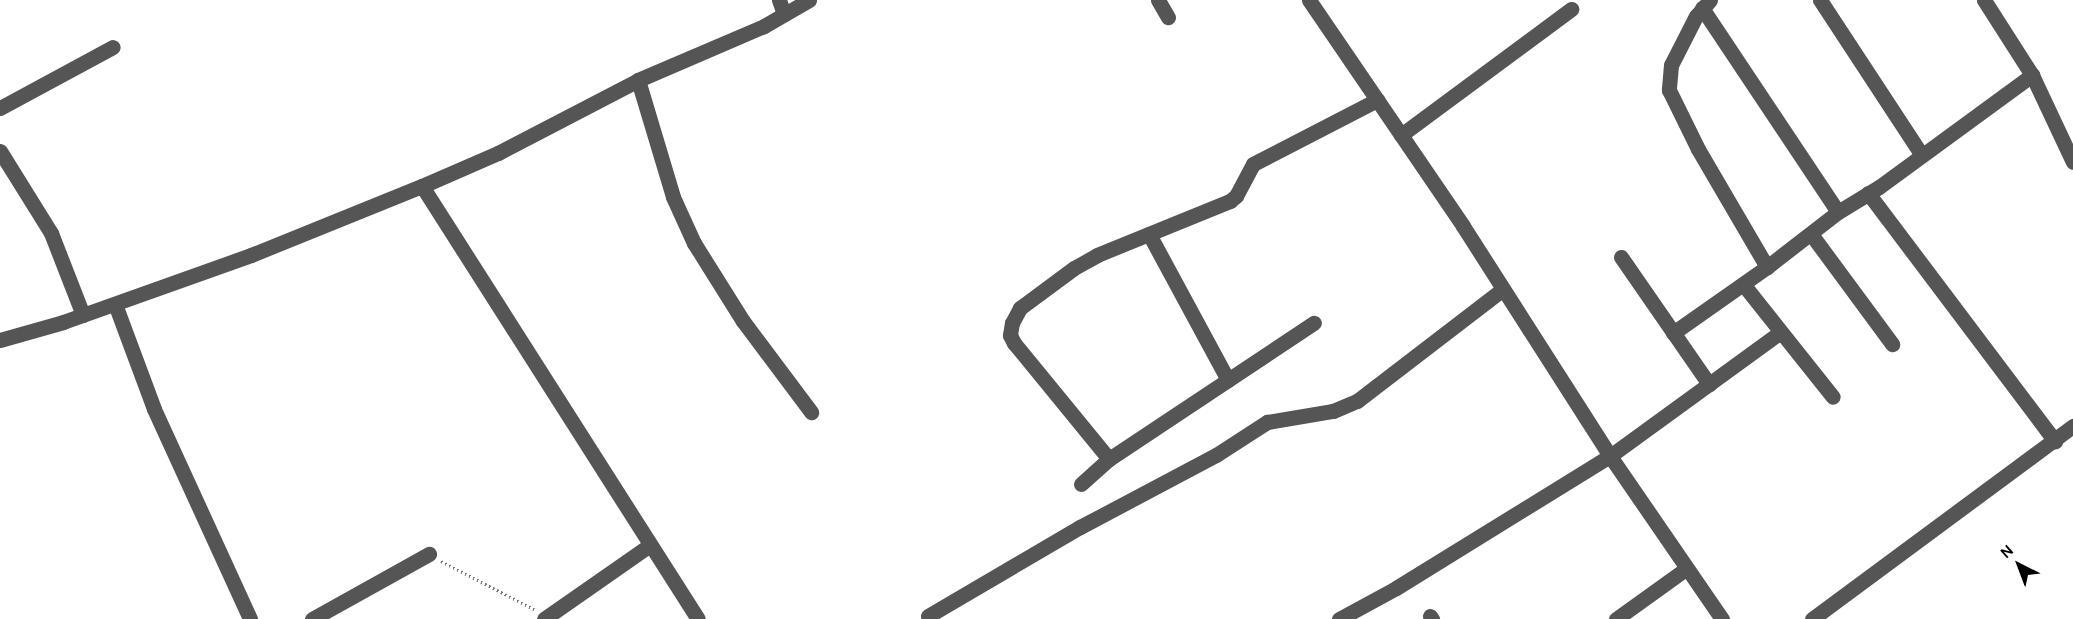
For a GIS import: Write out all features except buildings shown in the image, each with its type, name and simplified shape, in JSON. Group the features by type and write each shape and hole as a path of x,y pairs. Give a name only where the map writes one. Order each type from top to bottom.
{"street":[{"path":"0,340 83,315 251,255 422,186 498,153 638,80 764,26 782,7 809,0"},
{"path":"1158,0 1168,16"},
{"path":"1309,0 1503,289 1610,456 1722,619"},
{"path":"1820,0 1921,154"},
{"path":"1984,0 2032,75 2073,162"},
{"path":"1767,267 1698,149 1669,90 1671,65 1706,4 1838,212"},
{"path":"1401,135 1571,9"},
{"path":"0,108 112,47"},
{"path":"1673,333 1767,267 1838,212 2032,75"},
{"path":"638,80 673,197 694,243 743,321 811,412"},
{"path":"1109,459 1014,343 1010,335 1012,323 1020,308 1074,268 1230,201 1236,196 1253,164 1377,100"},
{"path":"0,151 51,233 83,315"},
{"path":"422,186 698,619"},
{"path":"1868,193 2055,441"},
{"path":"1149,234 1228,380"},
{"path":"1811,234 1892,344"},
{"path":"1621,257 1709,384"},
{"path":"1743,284 1779,333 1833,397"},
{"path":"928,616 1080,527 1216,455 1267,422 1333,411 1357,401 1503,289"},
{"path":"114,304 154,409 250,619"},
{"path":"1081,484 1109,459 1314,323"},
{"path":"1339,619 1396,588 1610,456 1779,333"},
{"path":"1812,619 2073,426"},
{"path":"546,617 650,544"},
{"path":"312,619 429,554"},
{"path":"1616,619 1687,568"}],"path":[{"path":"429,554 546,617"}]}
